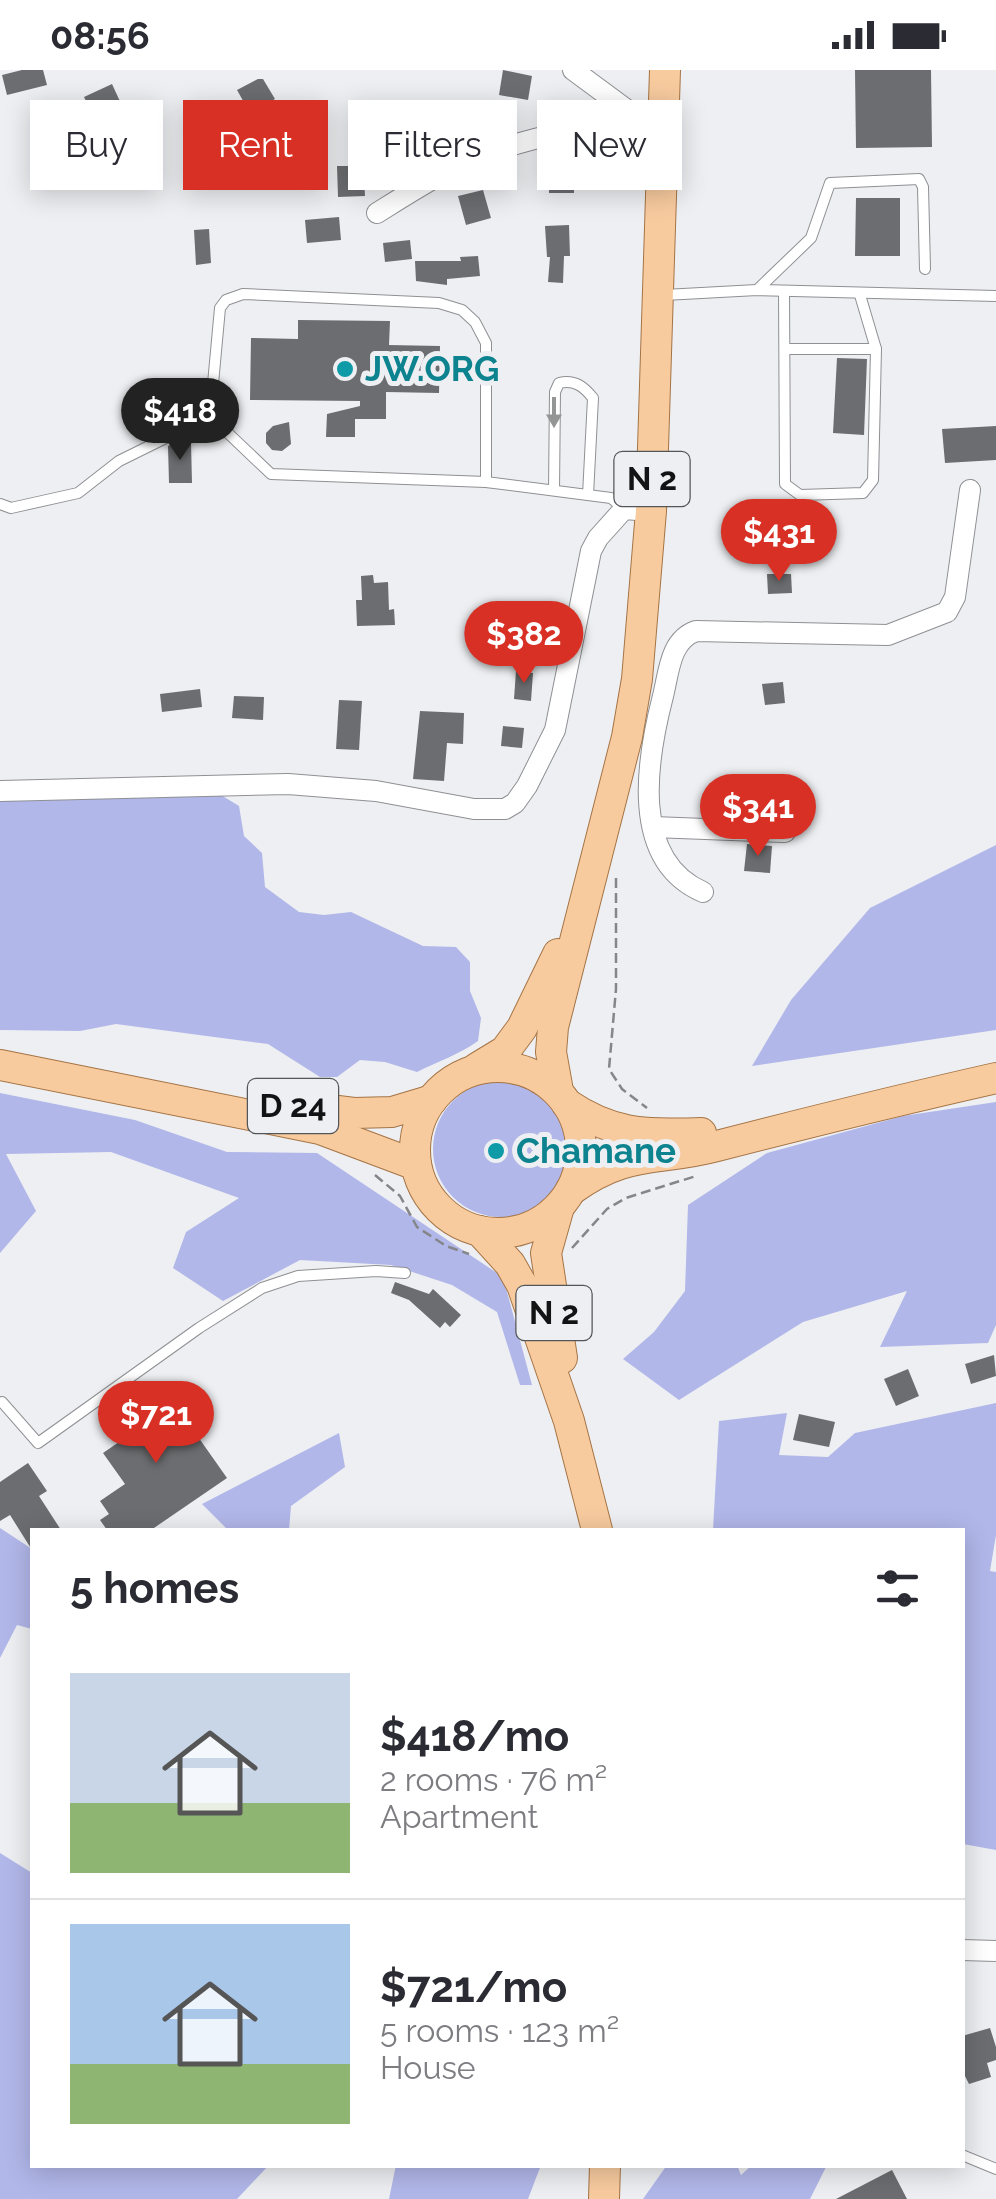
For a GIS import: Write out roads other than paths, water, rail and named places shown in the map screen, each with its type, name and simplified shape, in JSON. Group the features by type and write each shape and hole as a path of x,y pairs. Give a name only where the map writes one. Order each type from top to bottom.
{"main road":[{"name":"N 2","path":"656,100 665,70"},
{"name":"N 2","path":"597,1528 570,1420 546,1254 580,1169 582,1146 578,1124 562,1098 551,1052 553,1027 603,880 640,738 645,608 638,510 658,296 654,190"},
{"name":"N 2","path":"432,1100 450,1082 504,1050 522,1028 603,880"},
{"name":"D 24","path":"0,1065 320,1130 416,1165"},
{"path":"472,1071 495,1067 539,1078 591,1120 620,1130 664,1134 764,1131"},
{"path":"480,1246 536,1224 611,1165 714,1147 764,1131 996,1078"},
{"name":"D 24","path":"152,1094 354,1113 392,1112 432,1100"},
{"path":"416,1165 415,1142 432,1100"},
{"name":"N 2","path":"416,1165 424,1188 438,1208 458,1222 480,1246 510,1264 522,1285 570,1420"},
{"path":"604,2199 605,2168"}],"street":[{"path":"573,70 621,100"},
{"path":"377,213 454,166 537,139"},
{"path":"702,892 675,874 653,827 640,738 683,636 696,631 888,635 947,612 955,598 970,490"},
{"path":"0,791 288,784 376,791 474,809 505,809 515,804 527,786 554,730 591,551 598,538 638,510"},
{"path":"653,827 785,832"},
{"path":"965,1950 996,1950"}],"lane":[{"path":"757,290 811,238 830,183 919,179 923,187 926,269"},
{"path":"658,296 757,290 996,296"},
{"path":"784,292 785,484 800,495 863,493 873,480 876,349 860,295"},
{"path":"210,416 220,308 226,300 244,294 439,303 462,310 475,322 486,343 486,482"},
{"path":"784,349 876,349"},
{"path":"554,490 554,392 560,383 568,381 579,384 594,398 588,495"},
{"path":"210,416 270,474 486,482 611,498 638,510"},
{"path":"0,504 11,508 78,493 119,462 210,416"},
{"path":"2,1402 38,1443 262,1288 298,1276 405,1273"},
{"path":"965,2156 996,2169"}],"place":[{"name":"JW.ORG","path":"345,369"},
{"name":"Chamane","path":"496,1151"}]}
